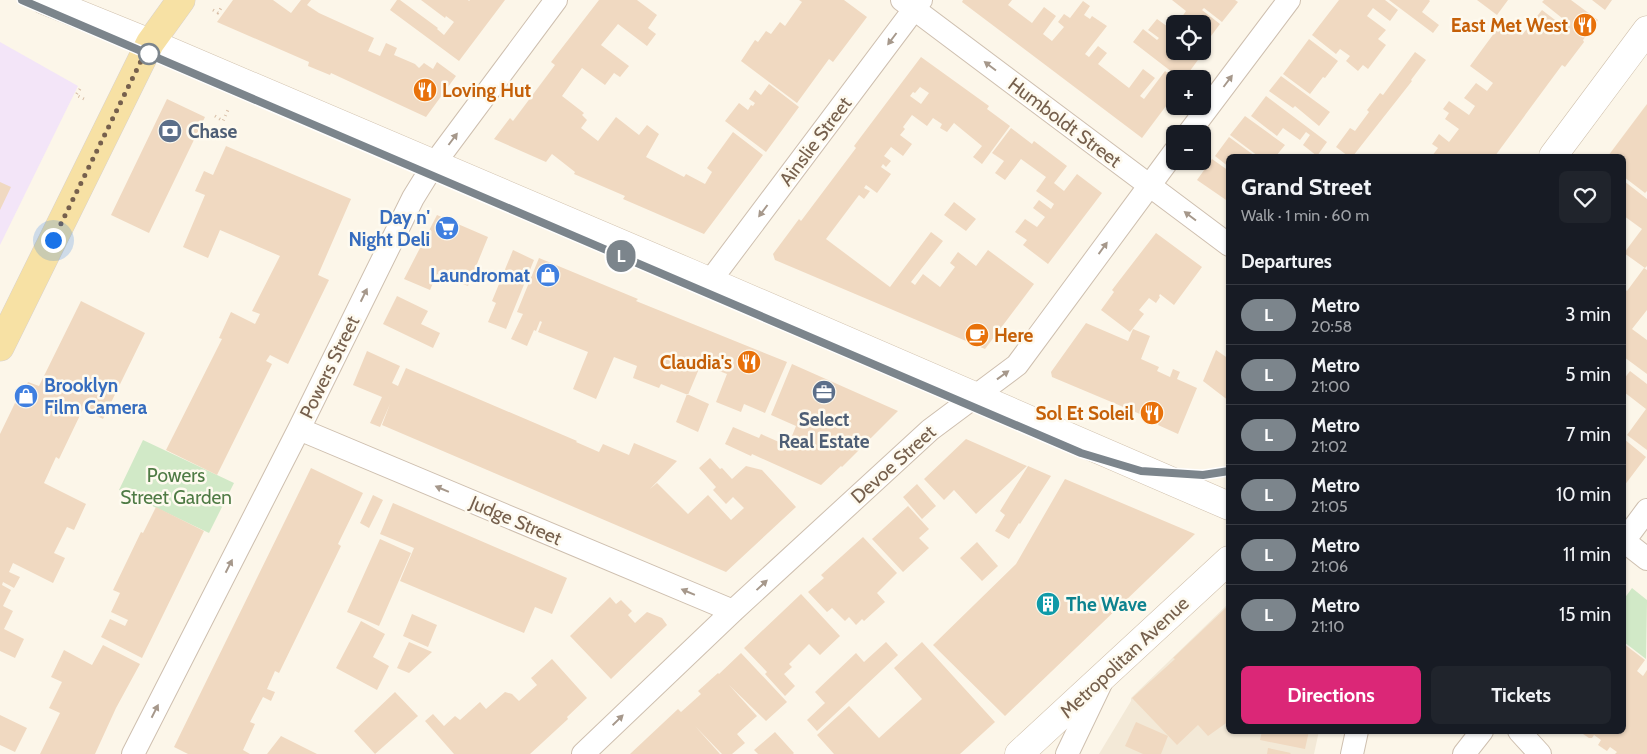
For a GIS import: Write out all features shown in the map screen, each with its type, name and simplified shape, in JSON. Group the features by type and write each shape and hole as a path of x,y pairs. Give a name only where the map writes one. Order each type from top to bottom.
{"main road":[{"path":"44,0 150,43 710,281 1226,505"},
{"path":"0,347 150,43 181,0"},
{"path":"1554,154 1647,30"},
{"name":"Metropolitan Avenue","path":"1019,754 1226,563"}],"street":[{"name":"Powers Street","path":"133,754 299,429 413,198 434,164 556,0"},
{"path":"1195,125 1289,0"},
{"name":"Humboldt Street","path":"912,3 1226,243"},
{"name":"Ainslie Street","path":"710,281 912,3"},
{"name":"Devoe Street","path":"583,754 733,611 930,430 1017,365 1166,163"},
{"name":"Judge Street","path":"299,429 733,611"},
{"path":"1626,538 1647,510"},
{"path":"1626,543 1647,559"},
{"path":"1067,754 1105,674"},
{"path":"1352,754 1356,734"},
{"path":"1464,754 1480,734"},
{"path":"1522,734 1540,754"}],"path":[{"path":"213,10 218,13 221,8"},
{"path":"80,89 76,95 84,99"},
{"path":"215,116 223,121 228,110"}],"shaded area":[{"path":"0,42 78,86 0,245"},
{"path":"1226,606 1226,734 1318,734 1314,754 1099,754 1131,698"}],"green space":[{"name":"Powers Street Garden","path":"143,440 234,483 209,533 119,490"},
{"path":"1632,588 1647,600 1646,659 1626,644 1626,596"}],"building":[{"path":"233,0 273,0 291,13 301,0 311,0 307,5 319,13 374,38 368,51 380,56 386,43 397,48 394,55 415,64 419,68 424,63 433,69 437,62 456,76 426,117 331,73 330,75 308,66 309,62 217,22"},
{"path":"397,0 400,0 438,28 444,35 454,22 446,16 445,18 421,0 505,0 459,61 390,10"},
{"path":"599,0 637,0 657,15 648,28 656,34 647,46 618,24 601,45 629,66 620,77 614,73 605,85 582,68 562,96 584,113 582,115 587,120 581,128 598,141 616,117 639,135 647,125 659,134 646,157 684,177 686,174 705,184 712,172 707,168 733,132 763,155 704,234 623,199 625,196 574,174 575,172 552,154 546,162 494,139 510,118 513,121 555,65 551,62"},
{"path":"799,0 844,0 867,17 833,62 829,59 797,103 741,61 755,40 758,42 766,31 771,34 780,22 785,26 802,2"},
{"path":"963,0 1012,0 1008,5 1032,23 1044,7 1056,16 1043,34 1052,41 1064,27 1058,22 1064,14 1070,18 1083,1 1090,6 1084,15 1090,19 1092,16 1107,26 1085,54 1089,57 1098,46 1107,53 1098,64 1129,88 1143,69 1155,78 1140,96 1144,99 1165,71 1166,106 1142,138 962,2"},
{"path":"1172,0 1235,0 1238,2 1222,22 1204,8 1202,10 1208,15 1183,15 1186,11"},
{"path":"1339,0 1385,0 1398,10 1390,21 1373,8 1367,16 1386,30 1378,39 1386,45 1368,69 1363,65 1358,71 1346,61 1350,56 1340,49 1336,54 1312,35"},
{"path":"1389,0 1429,0 1422,12 1439,25 1433,33"},
{"path":"1477,0 1508,0 1497,15"},
{"path":"1544,0 1571,0 1598,20 1583,40 1584,42 1565,67 1562,65 1496,154 1434,154 1438,148 1432,144 1439,134 1449,142 1459,129 1445,119 1449,113 1443,109 1449,101 1469,115 1475,106 1464,98 1476,83 1487,91 1493,83 1470,66 1503,21 1522,35 1542,10 1559,23 1562,18 1542,2"},
{"path":"1592,0 1612,0 1605,10"},
{"path":"1211,17 1220,24 1211,36"},
{"path":"1157,19 1166,26 1166,60 1198,60 1191,70 1169,70 1133,42 1143,29 1157,40 1159,38 1148,30"},
{"path":"1309,39 1338,61 1310,94 1283,74"},
{"path":"1415,52 1426,60 1412,81 1355,154 1345,154 1336,147 1350,128 1355,131 1369,112 1367,110 1380,93 1383,95"},
{"path":"921,57 989,106 987,109 1010,126 982,164 973,157 982,146 954,123 947,132 940,128 942,124 933,118 927,126 912,115 903,127 905,129 900,135 912,144 903,156 891,147 884,156 891,161 886,167 883,164 881,167 891,174 877,193 866,185 864,188 870,191 864,199 859,195 826,239 890,287 931,232 943,241 911,282 915,285 923,274 940,287 955,267 950,263 958,252 976,266 988,250 1034,284 985,349 775,260 773,254 799,219 801,221 856,148 854,146","holes":["920,87 929,93 921,104 910,96"]},
{"path":"1281,76 1330,112 1319,126 1295,106 1293,108 1269,91"},
{"path":"769,84 799,107 766,152 725,121 739,103 748,110 751,105 753,106 755,103 749,99 755,90 761,95"},
{"path":"1266,96 1327,142 1318,154 1314,154 1303,145 1310,135 1306,132 1300,140 1283,128 1277,136 1251,116"},
{"path":"167,99 205,117 149,233 111,215"},
{"path":"1647,104 1647,191 1645,193 1626,179 1626,154 1610,154"},
{"path":"1245,116 1285,145 1278,154 1255,154 1230,135"},
{"path":"1011,128 1032,144 1034,141 1067,166 1054,183 1064,191 1077,174 1102,193 1048,264 1023,245 1027,240 1015,232 1025,219 1037,227 1045,217 1033,208 1039,200 1051,209 1054,204 1036,191 1046,177 1021,159 1005,180 995,173 1004,161 992,153"},
{"path":"1229,137 1252,154 1226,154 1226,165 1215,156"},
{"path":"226,146 351,199 318,275 329,280 288,364 270,355 266,361 272,364 217,475 166,450 222,339 219,338 231,312 255,324 260,314 252,311 280,256 220,230 208,258 183,247 205,195 195,191 204,171 213,175"},
{"path":"1212,159 1226,169 1226,200 1197,180 1204,170 1211,170"},
{"path":"0,182 11,187 0,210"},
{"path":"1626,183 1647,199 1647,266 1645,268 1626,254 1626,250 1642,229 1626,217"},
{"path":"954,202 976,219 966,231 944,215"},
{"path":"437,215 488,237 468,286 437,274 430,290 404,279"},
{"path":"1156,233 1202,267 1174,305 1160,294 1156,303 1149,298 1139,310 1144,314 1130,332 1101,310 1114,292 1112,290"},
{"path":"513,250 534,260 506,329 488,322 496,303 492,301"},
{"path":"539,258 638,299 636,301 787,362 765,413 744,404 741,412 716,402 727,374 701,364 688,395 661,384 659,388 633,378 637,366 614,357 596,399 573,389 588,352 538,332 542,322 540,321 527,346 511,339 523,314 517,312"},
{"path":"1644,268 1647,270 1647,310 1632,329 1647,340 1647,374 1626,358 1627,291"},
{"path":"397,296 428,311 421,324 440,333 433,348 383,324"},
{"path":"81,301 145,333 103,419 83,409 59,459 56,457 44,483 86,504 74,530 67,527 54,553 65,558 53,583 13,563 9,572 20,577 14,588 3,582 2,585 11,590 3,606 13,611 4,629 24,639 15,658 0,651 0,434 28,382 39,386"},
{"path":"1086,323 1128,341 1133,329 1150,336 1141,359 1159,367 1157,371 1170,377 1173,369 1180,372 1177,379 1197,388 1178,434 1158,425 1159,422 1052,377 1051,372"},
{"path":"1216,350 1226,357 1226,399 1203,381"},
{"path":"367,351 400,366 392,383 398,386 406,368 599,452 603,444 629,455 634,443 677,461 650,489 657,483 688,514 708,495 731,520 744,508 733,497 726,504 713,490 716,487 699,468 710,458 732,479 746,466 762,470 796,507 726,572 382,425 390,404 380,427 370,423 382,397 353,385"},
{"path":"792,364 898,411 842,467 821,485 725,444 733,427 759,438 761,434 788,446 796,426 771,415"},
{"path":"1630,371 1647,384 1647,450 1627,435 1646,409 1626,394 1626,376"},
{"path":"687,394 709,404 698,432 676,422"},
{"path":"966,439 1027,466 976,514 954,490 944,500 924,479"},
{"path":"1626,441 1646,457 1626,483"},
{"path":"1028,466 1051,476 1009,539 995,531 1005,515 1000,511"},
{"path":"311,468 363,493 338,544 341,546 279,673 275,671 267,689 275,692 271,701 263,697 250,722 255,724 243,750 250,754 188,754 174,747"},
{"name":"The Wave","path":"1065,479 1195,534 1005,716 933,645 1016,564"},
{"path":"917,484 936,506 922,519 903,497"},
{"path":"373,495 383,500 369,528 360,523"},
{"path":"393,503 567,578 552,614 535,607 524,633 400,581 414,548 380,534"},
{"path":"908,506 929,529 919,538 929,548 903,572 872,539"},
{"path":"156,507 204,531 142,658 101,637 110,619 125,626 128,620 111,612 120,593 113,590 141,532 143,533"},
{"path":"863,537 897,573 877,593 885,602 864,621 862,619 856,625 849,617 845,621 832,608 827,612 808,592 824,578 821,575"},
{"path":"380,539 411,553 379,626 347,612"},
{"path":"977,542 998,566 982,581 960,558"},
{"path":"801,594 840,636 820,655 809,644 789,664 792,667 784,674 795,686 785,696 765,674 767,672 744,648"},
{"path":"610,597 616,604 621,600 632,611 628,615 635,623 647,612 662,618 667,625 611,679 570,636"},
{"path":"1226,608 1226,723 1208,736 1198,725 1177,745 1132,698 1175,659 1173,658"},
{"path":"412,614 437,625 428,647 403,636"},
{"path":"361,621 385,634 373,657 389,666 377,690 336,668"},
{"path":"409,642 432,652 409,673 397,668"},
{"path":"886,642 898,655 817,731 807,720 825,703 815,692 856,653 864,662"},
{"path":"922,642 995,722 960,754 834,754 817,735 849,706 879,738 922,699 894,668"},
{"path":"103,645 140,664 116,708 95,754 40,754 60,713 49,708 62,682 51,677 64,650 92,665"},
{"path":"1626,646 1645,660 1637,671 1643,676 1647,670 1647,754 1615,754 1617,752 1610,747 1607,751 1598,745 1601,740 1594,735 1592,738 1583,734 1626,734"},
{"path":"741,653 787,702 766,721 729,685 757,716 737,734 745,743 732,754 722,754 695,726 720,754 630,754 678,709 681,712 701,694 698,691"},
{"path":"552,659 587,698 567,717 568,719 530,754 454,754 425,721 433,714 444,726 455,716 460,720 480,702 486,709 505,692 512,694 519,701 537,685 531,678"},
{"path":"395,692 418,716 375,754 354,731"},
{"path":"0,715 27,728 15,752 0,745"},
{"path":"1136,722 1168,736 1161,754 1143,754 1125,746"},
{"path":"775,732 793,754 758,754 754,750"},
{"path":"1261,734 1308,734 1305,749 1260,740"},
{"path":"281,736 317,754 267,754"},
{"path":"1268,748 1291,753 1267,754"}],"metro line":[{"name":"L","path":"22,0 1081,453 1141,471 1203,475 1226,471"}],"place":[{"name":"East Met West","path":"1585,25"},
{"name":"Loving Hut","path":"425,90"},
{"name":"Chase","path":"170,131"},
{"name":"Day n' Night Deli","path":"447,228"},
{"name":"Laundromat","path":"548,275"},
{"name":"Here","path":"977,335"},
{"name":"Claudia's","path":"749,362"},
{"name":"Select Real Estate","path":"824,392"},
{"name":"Brooklyn Film Camera","path":"26,396"},
{"name":"Sol Et Soleil","path":"1152,413"},
{"name":"The Wave","path":"1048,604"}],"route":[{"path":"53,240 142,59 149,54"}]}
